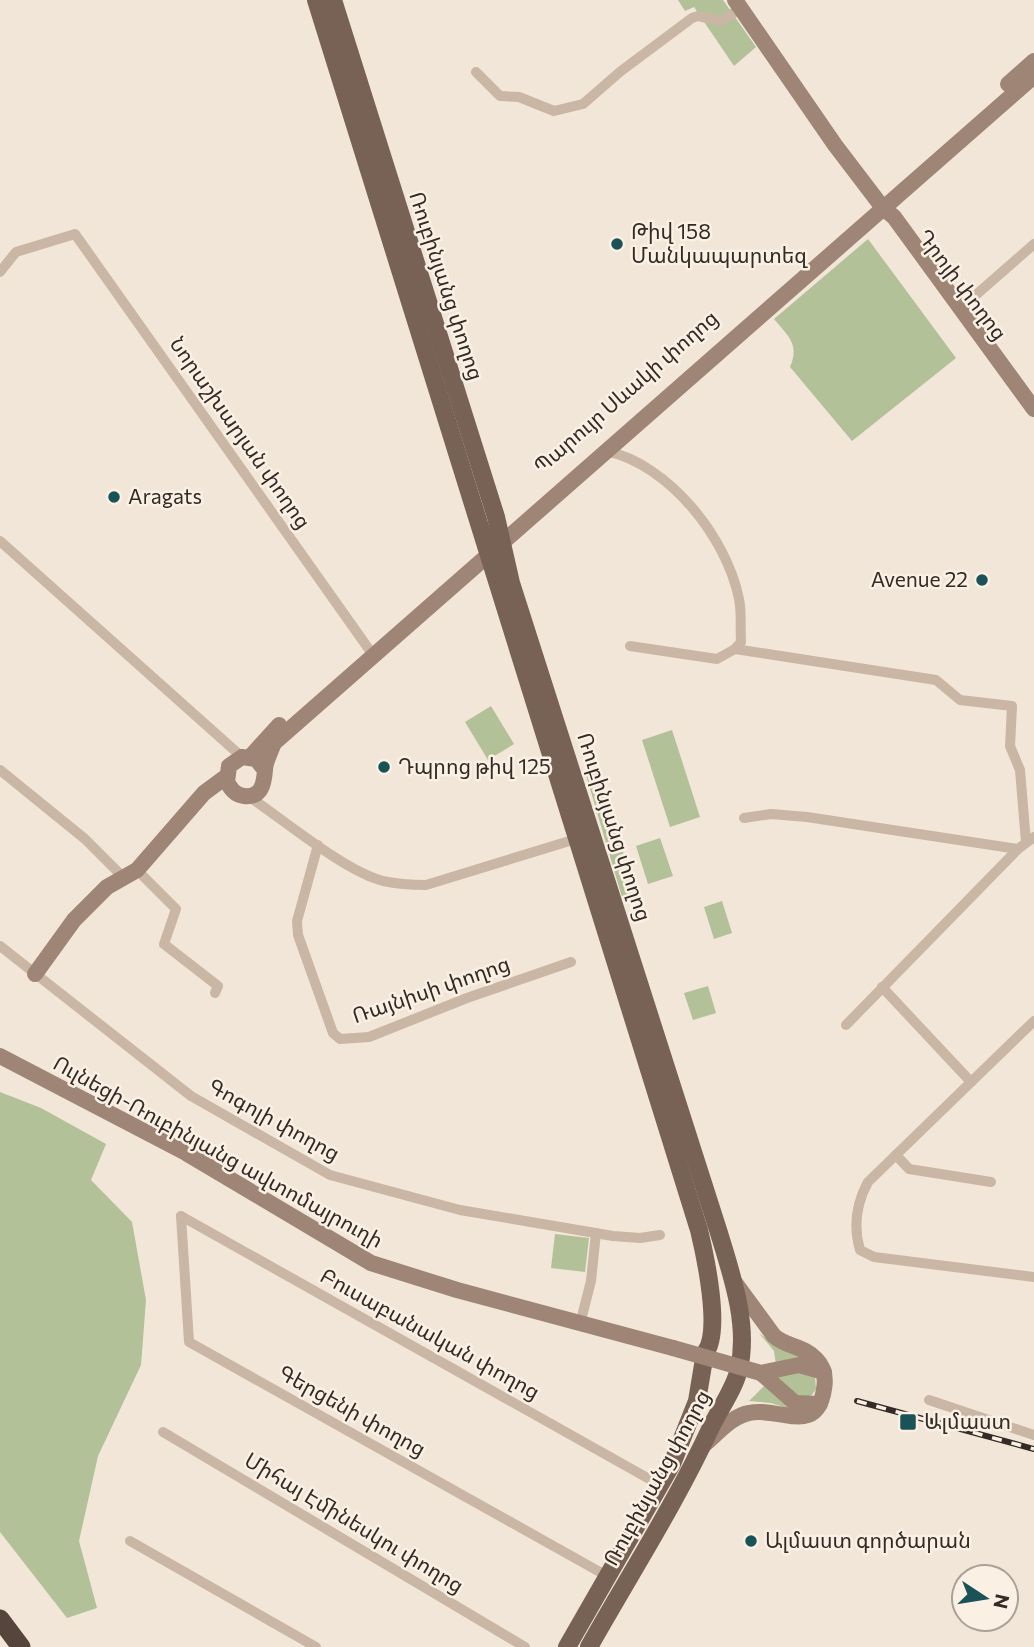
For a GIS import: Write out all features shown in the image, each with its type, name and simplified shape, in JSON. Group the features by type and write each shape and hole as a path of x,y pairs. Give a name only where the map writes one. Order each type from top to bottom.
{"highway":[{"path":"0,1619 21,1647"}],"main road":[{"name":"Ռուբինյանց փողոց","path":"316,0 494,542 512,583 733,1280 741,1322 741,1354 732,1388 705,1444 589,1647"},
{"name":"Ռուբինյանց փողոց","path":"333,0 494,542 576,838 699,1230 710,1297 709,1348 705,1353 701,1381 684,1438 567,1647"},
{"path":"709,1348 711,1351 715,1347 724,1348 741,1354"},
{"path":"701,1381 711,1388 732,1388"}],"street":[{"path":"476,72 500,96 519,97 554,111 583,104 621,71 692,18 698,16 721,21 738,4"},
{"name":"Դրոյի փողոց","path":"738,4 880,204 888,221 1034,419"},
{"name":"Պարույր Սևակի փողոց","path":"494,542 606,451 1034,61"},
{"name":"Պարույր Սևակի փողոց","path":"236,768 265,737 370,651 880,204 1034,76"},
{"name":"Դրոյի փողոց","path":"880,204 894,217 1034,409"},
{"name":"Նորաշխարյան փողոց","path":"0,272 16,252 75,234 370,651"},
{"path":"961,308 1034,244"},
{"path":"606,451 666,479 713,535 729,564 740,601 740,642 735,649 717,659 630,646"},
{"path":"0,541 225,743 236,768 272,813 318,845 381,880 426,885 576,838"},
{"path":"735,649 936,680 960,700 1013,706 1010,746 1020,769 1026,843 846,1026"},
{"name":"Պարույր Սևակի փողոց","path":"254,793 274,743 370,651"},
{"path":"35,974 74,920 107,887 130,873 210,788 236,768 265,770"},
{"path":"0,770 176,909 164,944 218,986 215,993"},
{"path":"744,818 772,814 807,817 1026,843"},
{"name":"Ռայնիսի փողոց","path":"318,845 297,921 299,935 333,1033 340,1039 369,1037 467,998 570,962"},
{"name":"Գոգոլի փողոց","path":"0,946 191,1096 330,1175 460,1210 596,1233 640,1238 660,1235"},
{"path":"882,987 971,1082"},
{"path":"1034,1021 867,1182 856,1212 860,1250 874,1257 1034,1278"},
{"name":"Ուլնեցի-Ռուբինյանց ավտոմայրուղի","path":"0,1056 186,1153 371,1263 761,1373"},
{"path":"896,1155 909,1169 991,1182"},
{"name":"Բուսաբանական փողոց","path":"181,1216 660,1485"},
{"name":"Գերցենի փողոց","path":"181,1216 189,1342 607,1576"},
{"path":"580,1324 591,1281 596,1233"},
{"path":"705,1444 723,1427 747,1413 805,1417 820,1404 824,1372 818,1361 807,1351 780,1342 733,1280"},
{"path":"761,1373 799,1365 824,1372"},
{"path":"761,1373 791,1401 820,1404"},
{"path":"929,1400 1034,1435"},
{"name":"Միհայ Էմինեսկու փողոց","path":"163,1432 525,1647"},
{"path":"130,1541 316,1647"}],"green space":[{"path":"678,0 723,0 756,47 734,66 694,7 685,11"},
{"path":"868,239 956,358 852,441 790,367 793,346 774,319"},
{"path":"491,706 514,744 488,760 465,722"},
{"path":"672,730 700,817 670,827 642,740"},
{"path":"598,771 636,894 622,897 586,775"},
{"path":"660,838 673,876 648,884 636,846"},
{"path":"722,901 732,933 714,939 704,907"},
{"path":"708,986 716,1013 693,1020 684,993"},
{"path":"0,1092 41,1108 106,1144 91,1180 132,1222 146,1300 141,1365 98,1456 79,1541 97,1608 67,1618 0,1532"},
{"path":"555,1234 589,1238 585,1272 551,1268"},
{"path":"759,1333 768,1340 810,1359 776,1365 774,1351"},
{"path":"796,1369 815,1377 816,1389 812,1395 801,1400 775,1377"},
{"path":"764,1386 790,1409 771,1403 749,1401"}],"railway":[{"path":"857,1401 1034,1449"}],"place":[{"name":"Թիվ 158 Մանկապարտեզ","path":"617,244"},
{"name":"Aragats","path":"114,497"},
{"name":"Avenue 22","path":"982,580"},
{"name":"Դպրոց թիվ 125","path":"384,767"},
{"name":"Ալմաստ","path":"908,1422"},
{"name":"Ալմաստ գործարան","path":"751,1541"}]}
